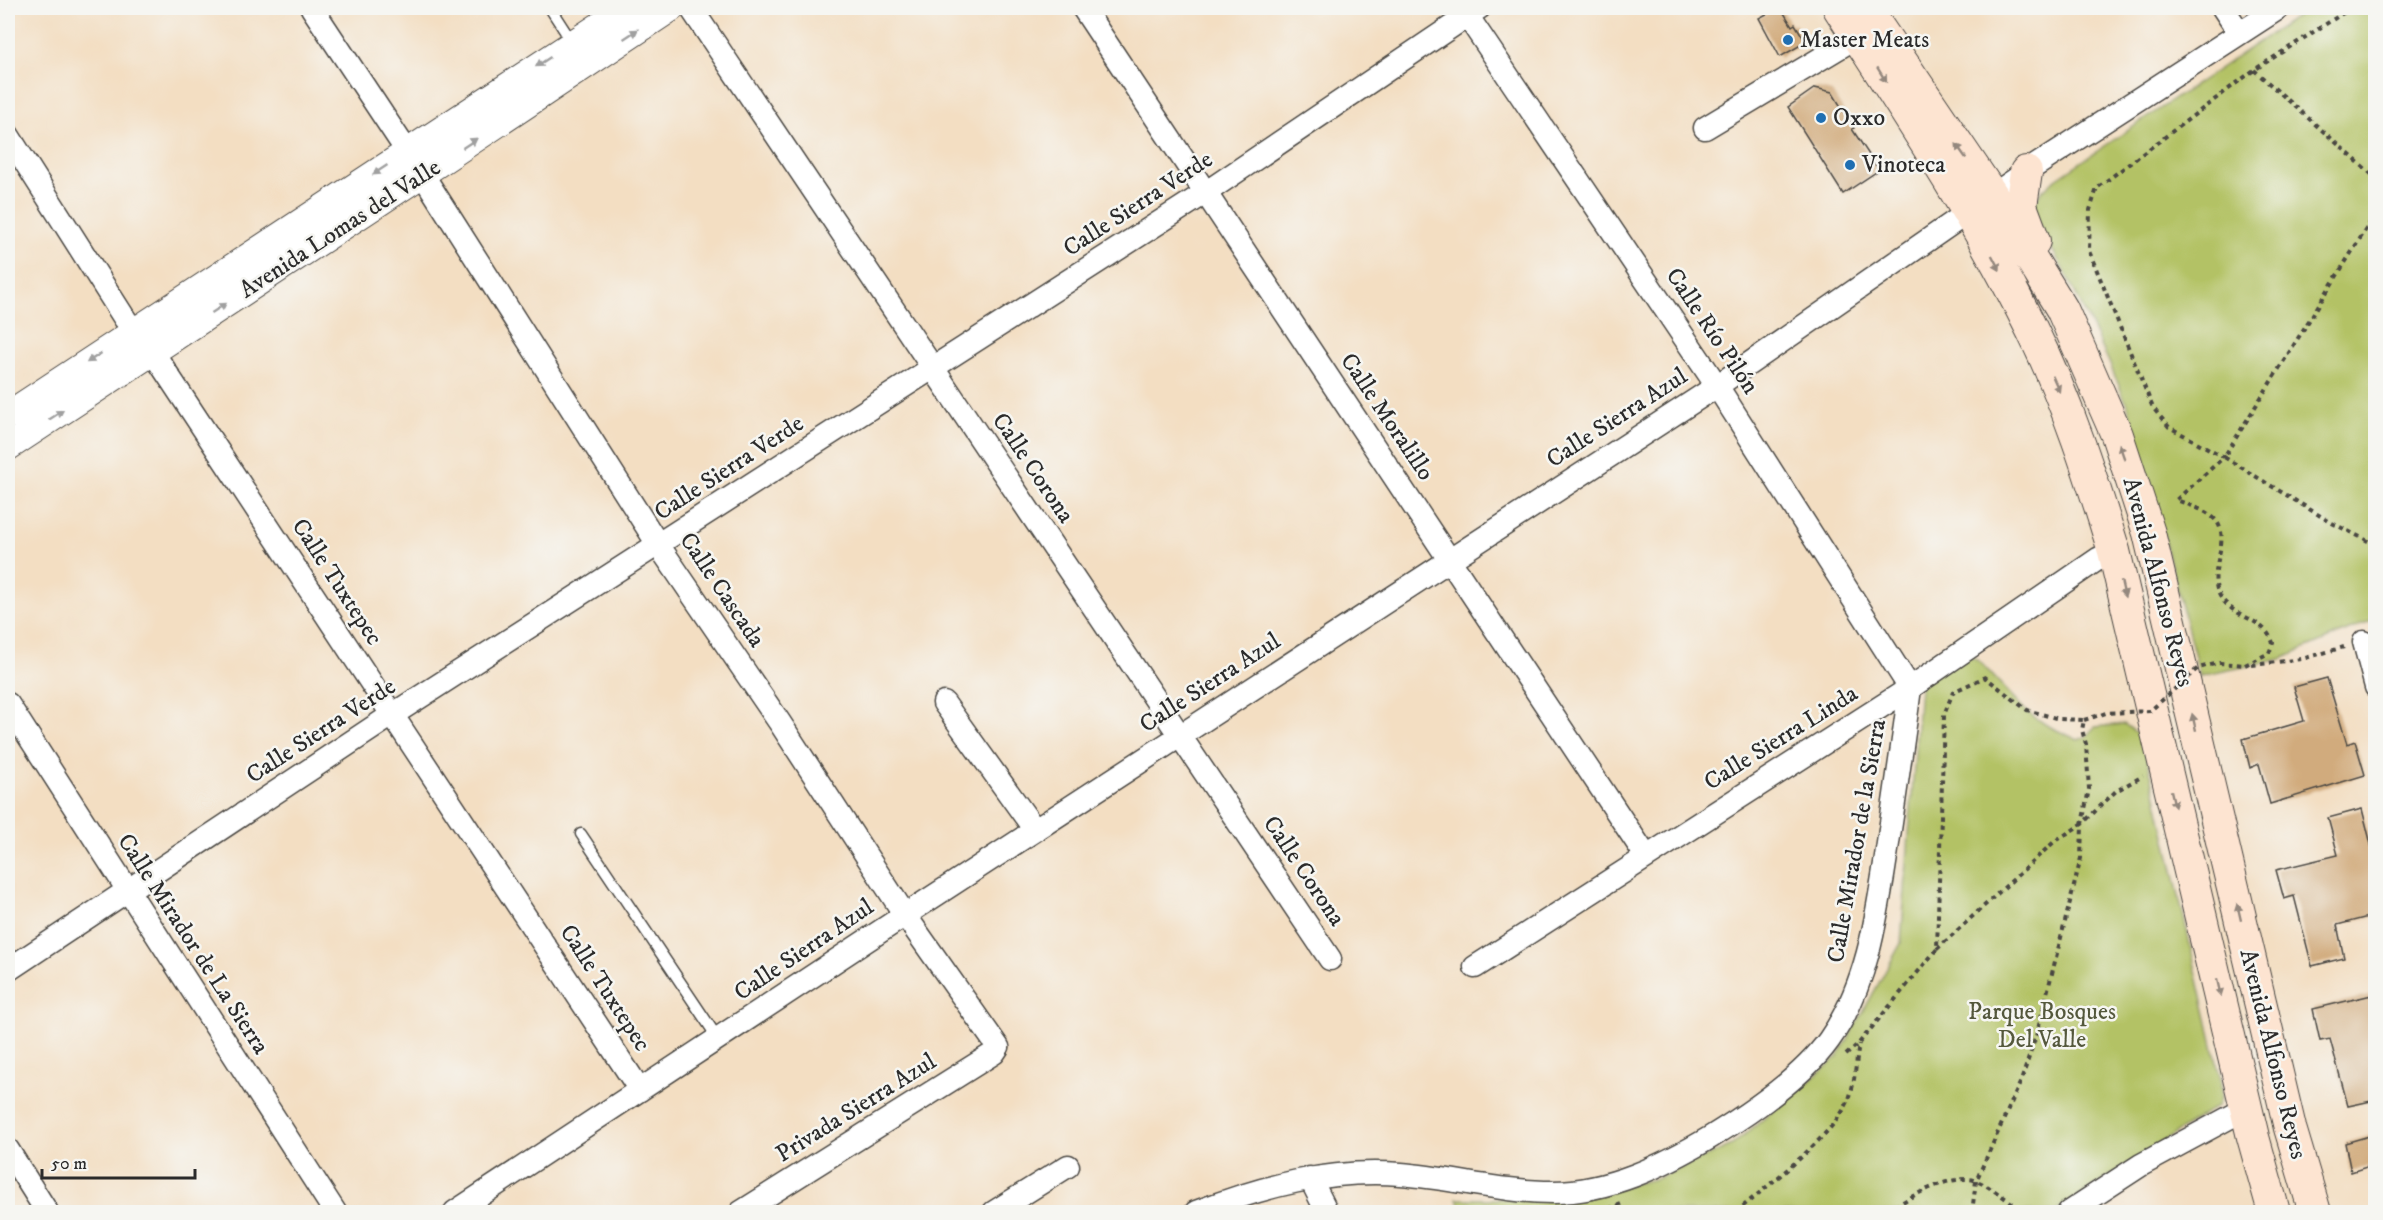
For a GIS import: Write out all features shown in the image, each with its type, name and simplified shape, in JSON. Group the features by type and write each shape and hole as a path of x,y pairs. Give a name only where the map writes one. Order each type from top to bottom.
{"main road":[{"name":"Avenida Alfonso Reyes","path":"1839,8 1866,23 1980,203 2062,309 2116,435 2149,533 2290,1128 2315,1212"},
{"path":"2026,172 2021,206 2062,309"},
{"name":"Avenida Alfonso Reyes","path":"1980,203 2061,395 2091,477 2114,551 2274,1212"}],"street":[{"name":"Calle Cascada","path":"312,8 422,174 659,546 780,723 905,915 998,1047"},
{"name":"Avenida Lomas del Valle","path":"8,415 627,8"},
{"name":"Avenida Lomas del Valle","path":"8,447 671,8"},
{"name":"Calle Corona","path":"691,8 1181,734 1330,959"},
{"name":"Calle Moralillo","path":"1083,8 1646,856"},
{"path":"2223,8 2239,32"},
{"name":"Calle Sierra Azul","path":"455,1212 1181,734 1717,386 2026,172 2279,8"},
{"name":"Calle Sierra Verde","path":"8,970 392,715 659,546 1205,193 1469,10"},
{"name":"Calle Río Pilón","path":"1469,10 1717,386 1910,688"},
{"path":"1705,128 1866,23"},
{"name":"Calle Tuxtepec","path":"8,135 135,332 152,352 640,1090"},
{"name":"Calle Sierra Linda","path":"1475,967 1910,688 2098,559 2114,551"},
{"path":"2364,642 2376,687"},
{"name":"Calle Mirador de la Sierra","path":"1196,1212 1232,1198 1310,1178 1359,1173 1400,1174 1512,1190 1555,1192 1598,1188 1646,1171 1688,1151 1765,1100 1790,1080 1827,1043 1857,990 1868,954 1879,898 1907,723 1910,688"},
{"path":"944,702 1035,830"},
{"name":"Calle Mirador de La Sierra","path":"8,704 335,1212"},
{"name":"Privada Sierra Azul","path":"741,1212 994,1053 998,1047"},
{"path":"2069,1212 2141,1165 2247,1108"},
{"path":"8,1150 47,1212"},
{"path":"994,1212 1068,1166"},
{"path":"1310,1178 1326,1212"}],"lane":[{"path":"550,8 573,43"},
{"path":"581,834 719,1040"}],"path":[{"path":"2350,8 2254,70 2097,188 2090,210 2089,251 2153,408 2169,427 2224,457 2332,524 2376,545"},
{"path":"2254,70 2376,177"},
{"path":"2245,665 2269,653 2274,643 2270,633 2258,622 2243,617 2220,596 2214,578 2223,538 2221,526 2209,514 2176,500 2224,457 2376,213"},
{"path":"1972,1212 1976,1181 2021,1081 2037,1033 2081,858 2082,824 2089,789 2086,744 2082,730 2084,720 2106,713 2150,711 2198,668 2220,663 2245,665 2302,659 2364,642"},
{"path":"1937,949 2055,841 2082,824 2116,791 2146,775"},
{"path":"1736,1212 1792,1166 1841,1115 1850,1097 1859,1043"},
{"path":"1888,1212 1905,1199 1963,1179 1976,1181 2025,1212"}],"green space":[{"path":"2309,8 2375,8 2375,619 2281,659 2200,676 2128,407 2070,282 2035,218 2034,204 2041,192 2053,181"},
{"name":"Parque Bosques Del Valle","path":"1959,653 1977,659 2026,711 2048,726 2078,740 2085,737 2095,727 2124,724 2141,736 2221,1080 2221,1096 2217,1106 2055,1212 1462,1212 1457,1199 1571,1199 1658,1178 1732,1145 1838,1057 1901,943 1920,686"}],"building":[{"path":"1781,8 1792,26 1795,24 1806,42 1780,57 1759,18"},
{"path":"1815,88 1832,92 1854,128 1852,129 1879,170 1843,194 1788,107"},
{"path":"2327,678 2347,744 2355,741 2365,775 2270,804 2259,764 2250,768 2243,739 2304,721 2294,687"},
{"path":"2362,809 2376,864 2376,915 2337,925 2344,958 2312,966 2294,896 2284,899 2276,870 2338,855 2328,818"},
{"path":"2376,994 2376,1065 2372,1066 2376,1082 2376,1100 2348,1106 2330,1039 2320,1041 2313,1009"},
{"path":"2376,1134 2376,1164 2351,1172 2345,1143"}],"place":[{"name":"Master Meats","path":"1788,40"},
{"name":"Oxxo","path":"1821,118"},
{"name":"Vinoteca","path":"1850,165"}]}
